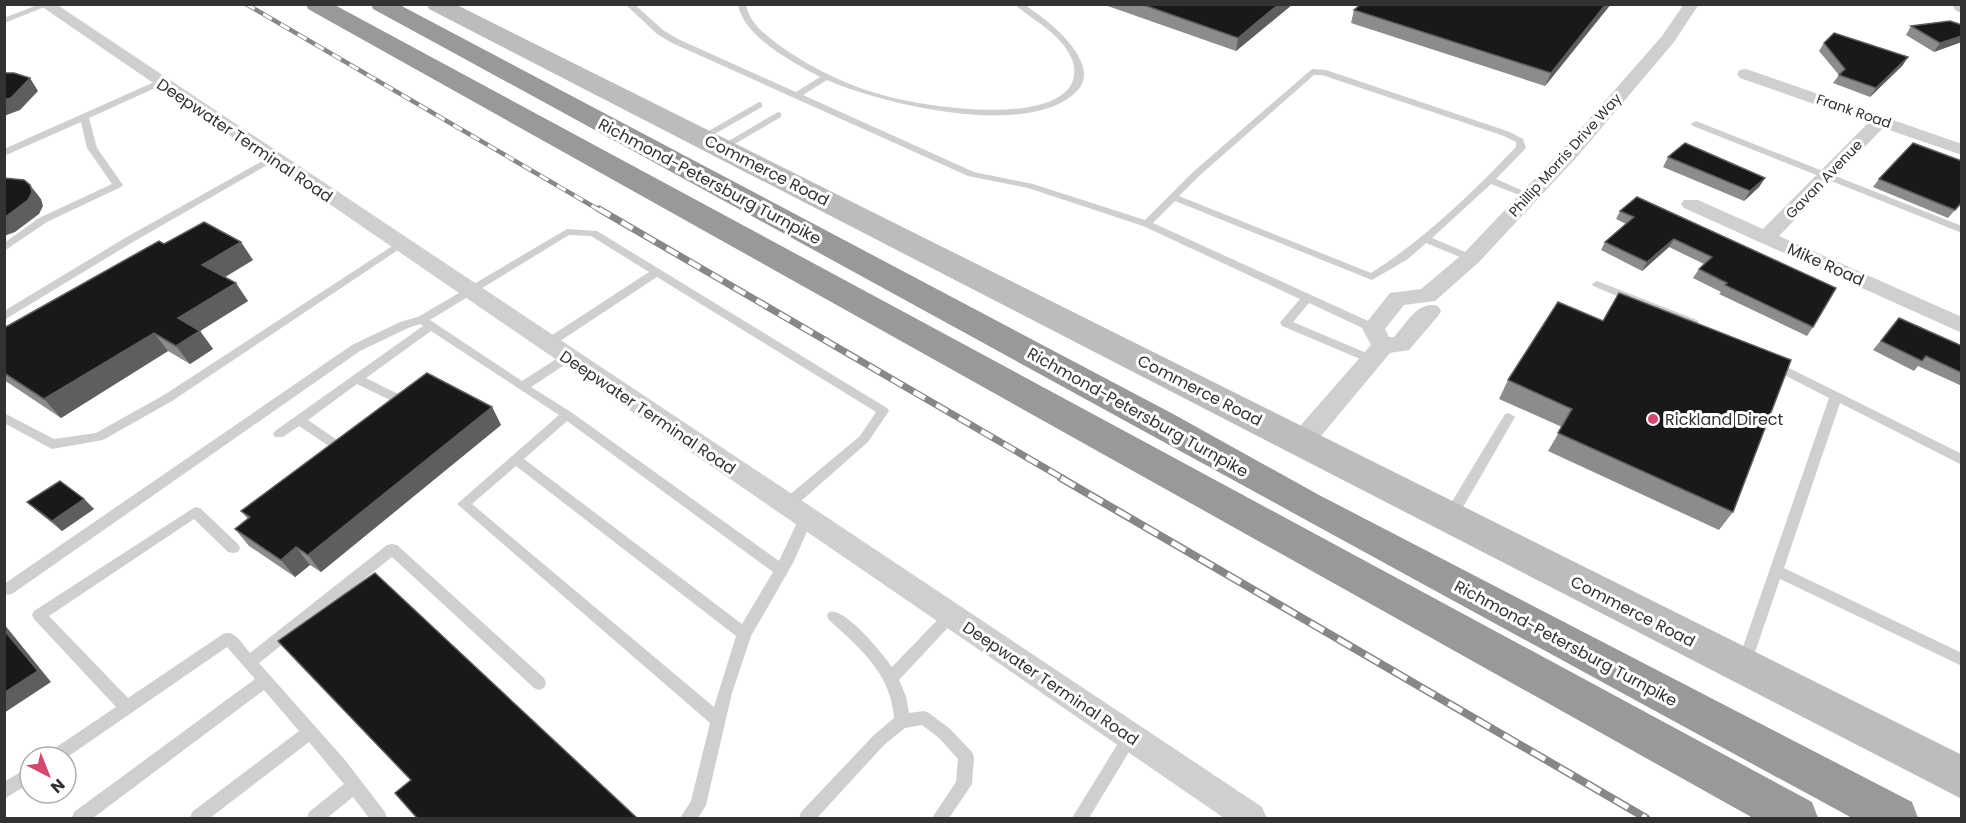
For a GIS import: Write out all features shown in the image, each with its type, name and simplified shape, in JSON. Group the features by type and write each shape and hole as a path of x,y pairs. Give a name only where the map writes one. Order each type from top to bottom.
{"highway":[{"name":"Richmond-Petersburg Turnpike","path":"316,4 1796,819"},
{"name":"Richmond-Petersburg Turnpike","path":"381,4 1152,419 1306,506 1896,819"}],"main road":[{"name":"Commerce Road","path":"437,4 720,138"},
{"name":"Commerce Road","path":"462,4 720,138 1308,434 1746,659 1962,778"},
{"name":"Commerce Road","path":"1746,659 1962,759"}],"street":[{"name":"Phillip Morris Drive Way","path":"1429,304 1530,196 1668,39 1692,4"},
{"name":"Deepwater Terminal Road","path":"46,5 1251,819"},
{"name":"Frank Road","path":"1746,74 1962,150"},
{"name":"Gavan Avenue","path":"1767,237 1881,120"},
{"name":"Mike Road","path":"1691,204 1962,326"},
{"path":"1308,434 1382,345 1398,298 1429,304 1437,325 1421,345 1382,345"}],"lane":[{"path":"629,4 660,32 675,41 783,90 971,174 1030,186 1147,224 1306,299 1382,345"},
{"path":"742,4 754,29 794,61 825,78 908,103 950,110 1005,112 1030,109 1058,101 1074,91 1082,74 1077,58 1053,28 1018,4"},
{"path":"4,21 46,5"},
{"path":"1147,224 1173,197 1196,174 1312,72 1340,77 1520,141 1521,148 1490,180 1404,257 1371,277 1173,197"},
{"path":"789,107 825,78"},
{"path":"4,153 160,82"},
{"path":"770,98 783,90"},
{"path":"720,138 759,105"},
{"path":"720,138 778,115"},
{"path":"4,248 44,220 118,185 92,148 84,116"},
{"path":"1696,124 1962,230"},
{"path":"4,316 129,240 273,158"},
{"path":"1490,180 1530,196"},
{"path":"279,434 357,379 470,291 567,232 593,233 883,411 864,439 796,512 781,570 744,634 718,720 698,806 688,819"},
{"path":"1425,239 1471,258"},
{"path":"4,417 52,444 99,437 168,398 400,244"},
{"path":"547,344 657,272"},
{"path":"1597,284 1675,314 1705,329"},
{"path":"1306,299 1286,323 1382,345"},
{"path":"7,590 356,348 404,325 426,323 567,414 781,570"},
{"path":"522,387 568,357"},
{"path":"1765,360 1962,460"},
{"path":"357,379 400,400"},
{"path":"1746,659 1836,396"},
{"path":"567,414 463,504 718,720"},
{"path":"1454,510 1509,417"},
{"path":"299,420 339,447"},
{"path":"515,459 744,634"},
{"path":"127,708 39,615 195,512 233,548"},
{"path":"249,662 392,549 539,683"},
{"path":"1776,571 1962,660"},
{"path":"890,680 951,615"},
{"path":"834,616 864,643 890,680 898,693 902,721"},
{"path":"73,745 228,638 310,732 379,819"},
{"path":"80,819 265,680"},
{"path":"807,819 879,740 902,721 924,718 944,732 966,757 964,784 940,819"},
{"path":"198,819 310,732"},
{"path":"1080,819 1130,737"},
{"path":"4,791 18,782"},
{"path":"315,819 354,786"}],"building":[{"path":"1141,4 1279,4 1238,38"},
{"path":"1361,4 1606,4 1551,73 1354,10"},
{"path":"1950,21 1962,25 1962,36 1940,43 1911,26"},
{"path":"1834,33 1908,57 1876,88 1839,75 1845,69 1824,43"},
{"path":"4,73 14,73 30,78 11,98 4,100"},
{"path":"1685,143 1765,178 1750,191 1668,157"},
{"path":"1913,143 1962,161 1962,202 1955,210 1879,179"},
{"path":"4,178 24,180 30,185 32,192 28,200 4,218"},
{"path":"1637,197 1836,288 1813,327 1725,285 1727,283 1699,269 1712,257 1674,239 1647,262 1605,242 1634,217 1620,211"},
{"path":"204,222 241,242 202,265 236,283 178,318 200,331 176,346 154,333 44,399 4,373 4,328 159,241 164,244"},
{"name":"Rickland Direct","path":"1619,293 1791,360 1733,512 1558,433 1572,409 1508,380 1558,302 1603,321"},
{"path":"1899,318 1962,346 1962,373 1926,356 1922,361 1881,341"},
{"path":"427,373 492,407 308,555 296,547 281,560 235,529 250,517 241,511"},
{"path":"60,481 84,499 52,521 27,502"},
{"path":"375,573 638,819 418,819 395,793 411,780 278,641"},
{"path":"4,630 38,671 4,693"}],"railway":[{"path":"246,4 601,211"},
{"path":"599,209 1064,479"},
{"path":"1061,478 1646,818"}],"place":[{"name":"Rickland Direct","path":"1653,419"}]}
